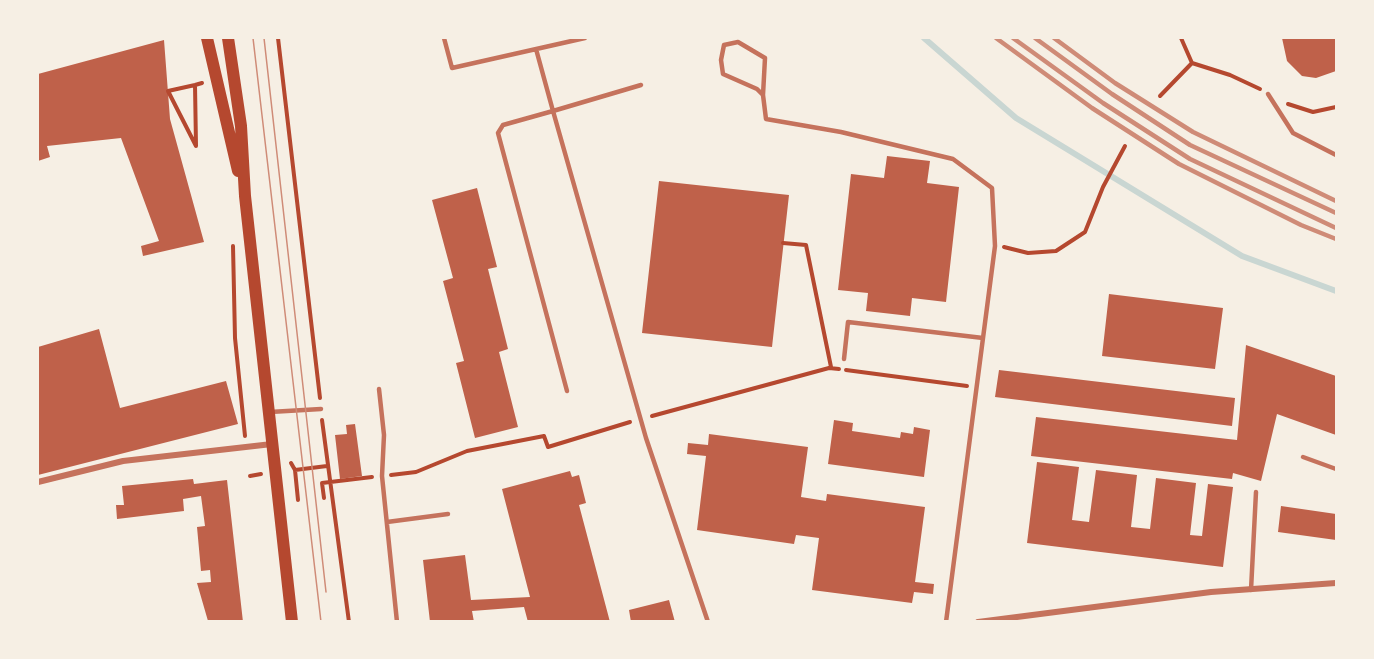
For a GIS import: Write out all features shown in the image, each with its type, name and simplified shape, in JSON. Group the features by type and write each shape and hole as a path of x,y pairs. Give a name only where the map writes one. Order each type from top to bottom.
{"main road":[{"path":"207,38 225,125 245,196"},
{"path":"229,39 241,126 245,196 292,621"}],"street":[{"path":"38,482 123,461 272,444"},
{"path":"978,621 1251,590 1336,584"}],"lane":[{"path":"444,38 452,68 585,38"},
{"path":"763,95 757,89 723,74 721,60 724,45 738,42 765,58 763,95 766,119 841,132 953,159 992,188 995,246 946,621"},
{"path":"536,49 640,419 708,621"},
{"path":"567,392 498,133 503,125 640,85"},
{"path":"1268,94 1293,133 1336,155"},
{"path":"844,359 848,322 983,338"},
{"path":"379,389 384,435 382,476 398,621"},
{"path":"269,412 321,410"},
{"path":"1303,457 1336,469"},
{"path":"1251,590 1256,492"},
{"path":"387,522 448,514"}],"path":[{"path":"278,38 327,466 349,621"},
{"path":"1181,38 1192,63 1230,75"},
{"path":"1160,96 1192,63"},
{"path":"204,74 206,82"},
{"path":"195,85 196,115 196,146 168,91 195,85"},
{"path":"995,246 1028,253 1056,251 1085,232 1103,187 1125,146"},
{"path":"233,243 235,338 246,446"},
{"path":"783,243 806,245 829,368"},
{"path":"324,498 322,483 416,472 467,451 543,436 548,447 640,419 829,368 976,387"},
{"path":"295,470 327,466"},
{"path":"250,476 260,474"}],"building":[{"path":"1282,38 1336,38 1336,71 1316,78 1302,76 1287,61"},
{"path":"164,40 170,119 204,242 143,256 141,246 159,241 121,138 47,146 50,157 38,161 38,74"},
{"path":"887,156 930,161 927,183 959,187 946,302 912,298 910,316 866,311 868,293 838,290 851,174 884,178"},
{"path":"659,181 789,195 772,347 642,333"},
{"path":"477,188 497,267 488,269 508,349 499,352 518,427 475,438 456,363 464,361 443,281 453,278 432,200"},
{"path":"1109,294 1223,308 1215,369 1102,356"},
{"path":"99,329 120,408 226,381 238,424 38,475 38,347"},
{"path":"1246,345 1336,376 1336,435 1277,414 1261,481 1233,473 1232,479 1031,456 1036,417 1237,440"},
{"path":"999,370 1235,398 1232,426 995,397"},
{"path":"834,420 853,423 852,431 900,438 901,432 913,434 914,427 930,430 924,477 828,464"},
{"path":"355,424 362,476 340,479 335,435 347,434 346,425"},
{"path":"709,434 808,447 801,497 826,501 827,494 925,507 915,582 934,584 933,594 914,592 912,603 812,590 819,538 796,535 794,544 697,530 706,456 687,454 688,443 708,445"},
{"path":"1037,462 1079,467 1072,520 1089,522 1096,470 1137,475 1131,527 1150,529 1156,478 1196,483 1190,535 1202,536 1208,484 1233,487 1223,567 1027,543"},
{"path":"570,471 572,477 579,475 586,503 579,505 610,622 528,622 524,607 472,611 474,622 430,622 423,560 465,555 471,600 530,597 502,489"},
{"path":"193,479 194,484 227,480 243,622 208,621 197,583 211,582 210,570 201,571 197,527 205,526 201,496 183,499 184,511 117,519 116,505 124,505 122,486"},
{"path":"1281,506 1336,514 1336,540 1278,532"},
{"path":"669,600 675,622 631,622 629,610"}],"waterway":[{"path":"924,38 1016,118 1242,256 1336,291"}],"tram line":[{"path":"253,38 321,622"},
{"path":"264,38 326,592"}],"railway":[{"path":"996,38 1092,108 1179,164 1301,225 1336,239"},
{"path":"1013,38 1103,103 1190,159 1336,228"},
{"path":"1035,38 1112,94 1190,145 1336,213"},
{"path":"1054,38 1115,83 1193,132 1336,201"}]}
